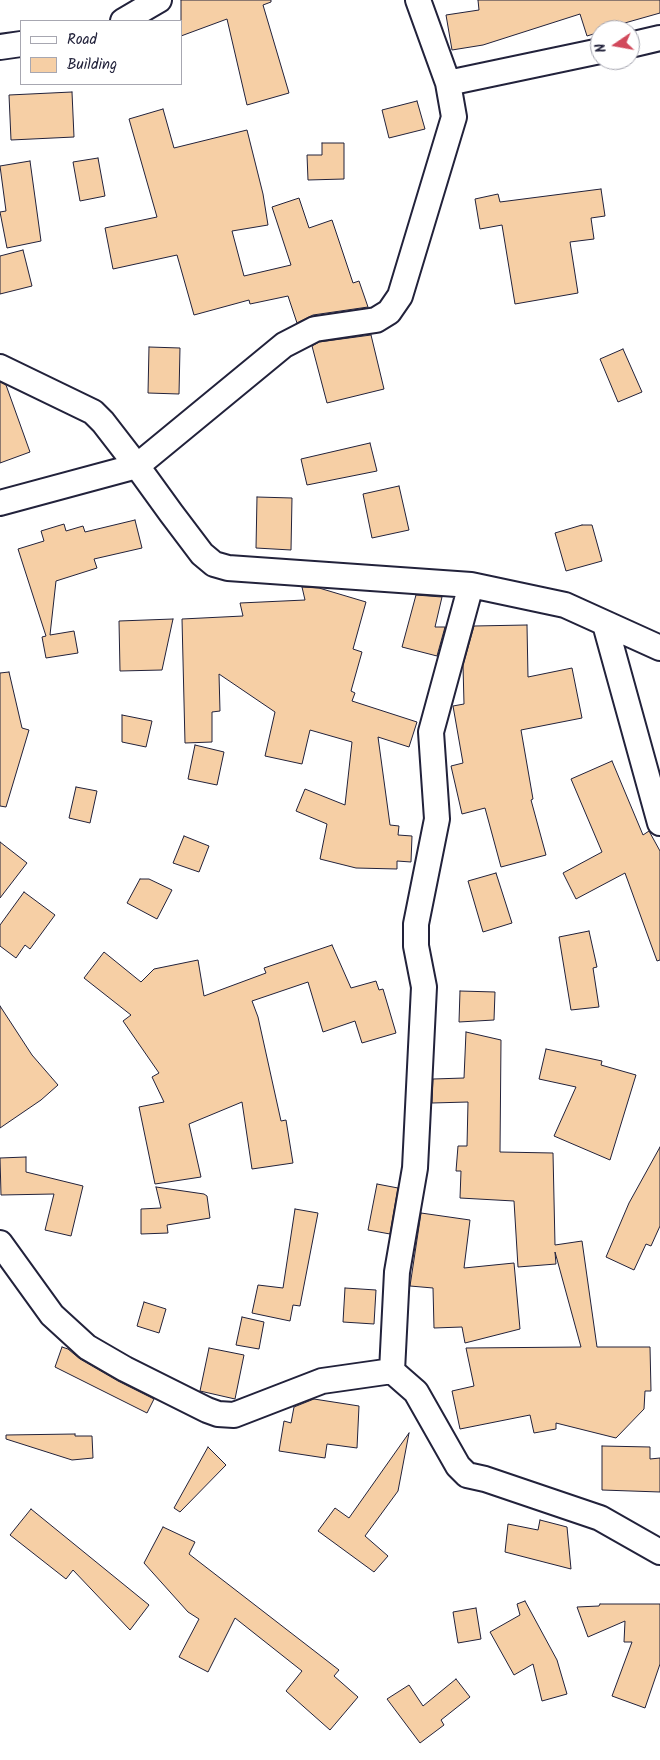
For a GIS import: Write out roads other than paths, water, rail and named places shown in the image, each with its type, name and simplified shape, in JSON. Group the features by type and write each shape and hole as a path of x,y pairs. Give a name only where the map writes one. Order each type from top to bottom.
{"street":[{"path":"125,20 159,0"},
{"path":"0,503 138,466 284,345 315,329 376,320 389,312 395,305 400,296 452,131 454,117 448,83 418,0"},
{"path":"640,43 660,38"},
{"path":"0,47 20,44"},
{"path":"448,83 590,53"},
{"path":"0,367 93,412 138,466 192,541 214,564 228,568 471,585 550,600 660,648"},
{"path":"392,1371 397,1272 415,1168 424,987 416,946 416,924 437,819 431,732 471,585"},
{"path":"605,624 660,823"},
{"path":"0,1243 52,1315 87,1346 125,1369 218,1414 234,1415 253,1409 322,1381 392,1371 416,1392 458,1466 467,1475 486,1479 600,1518 660,1552"}]}
